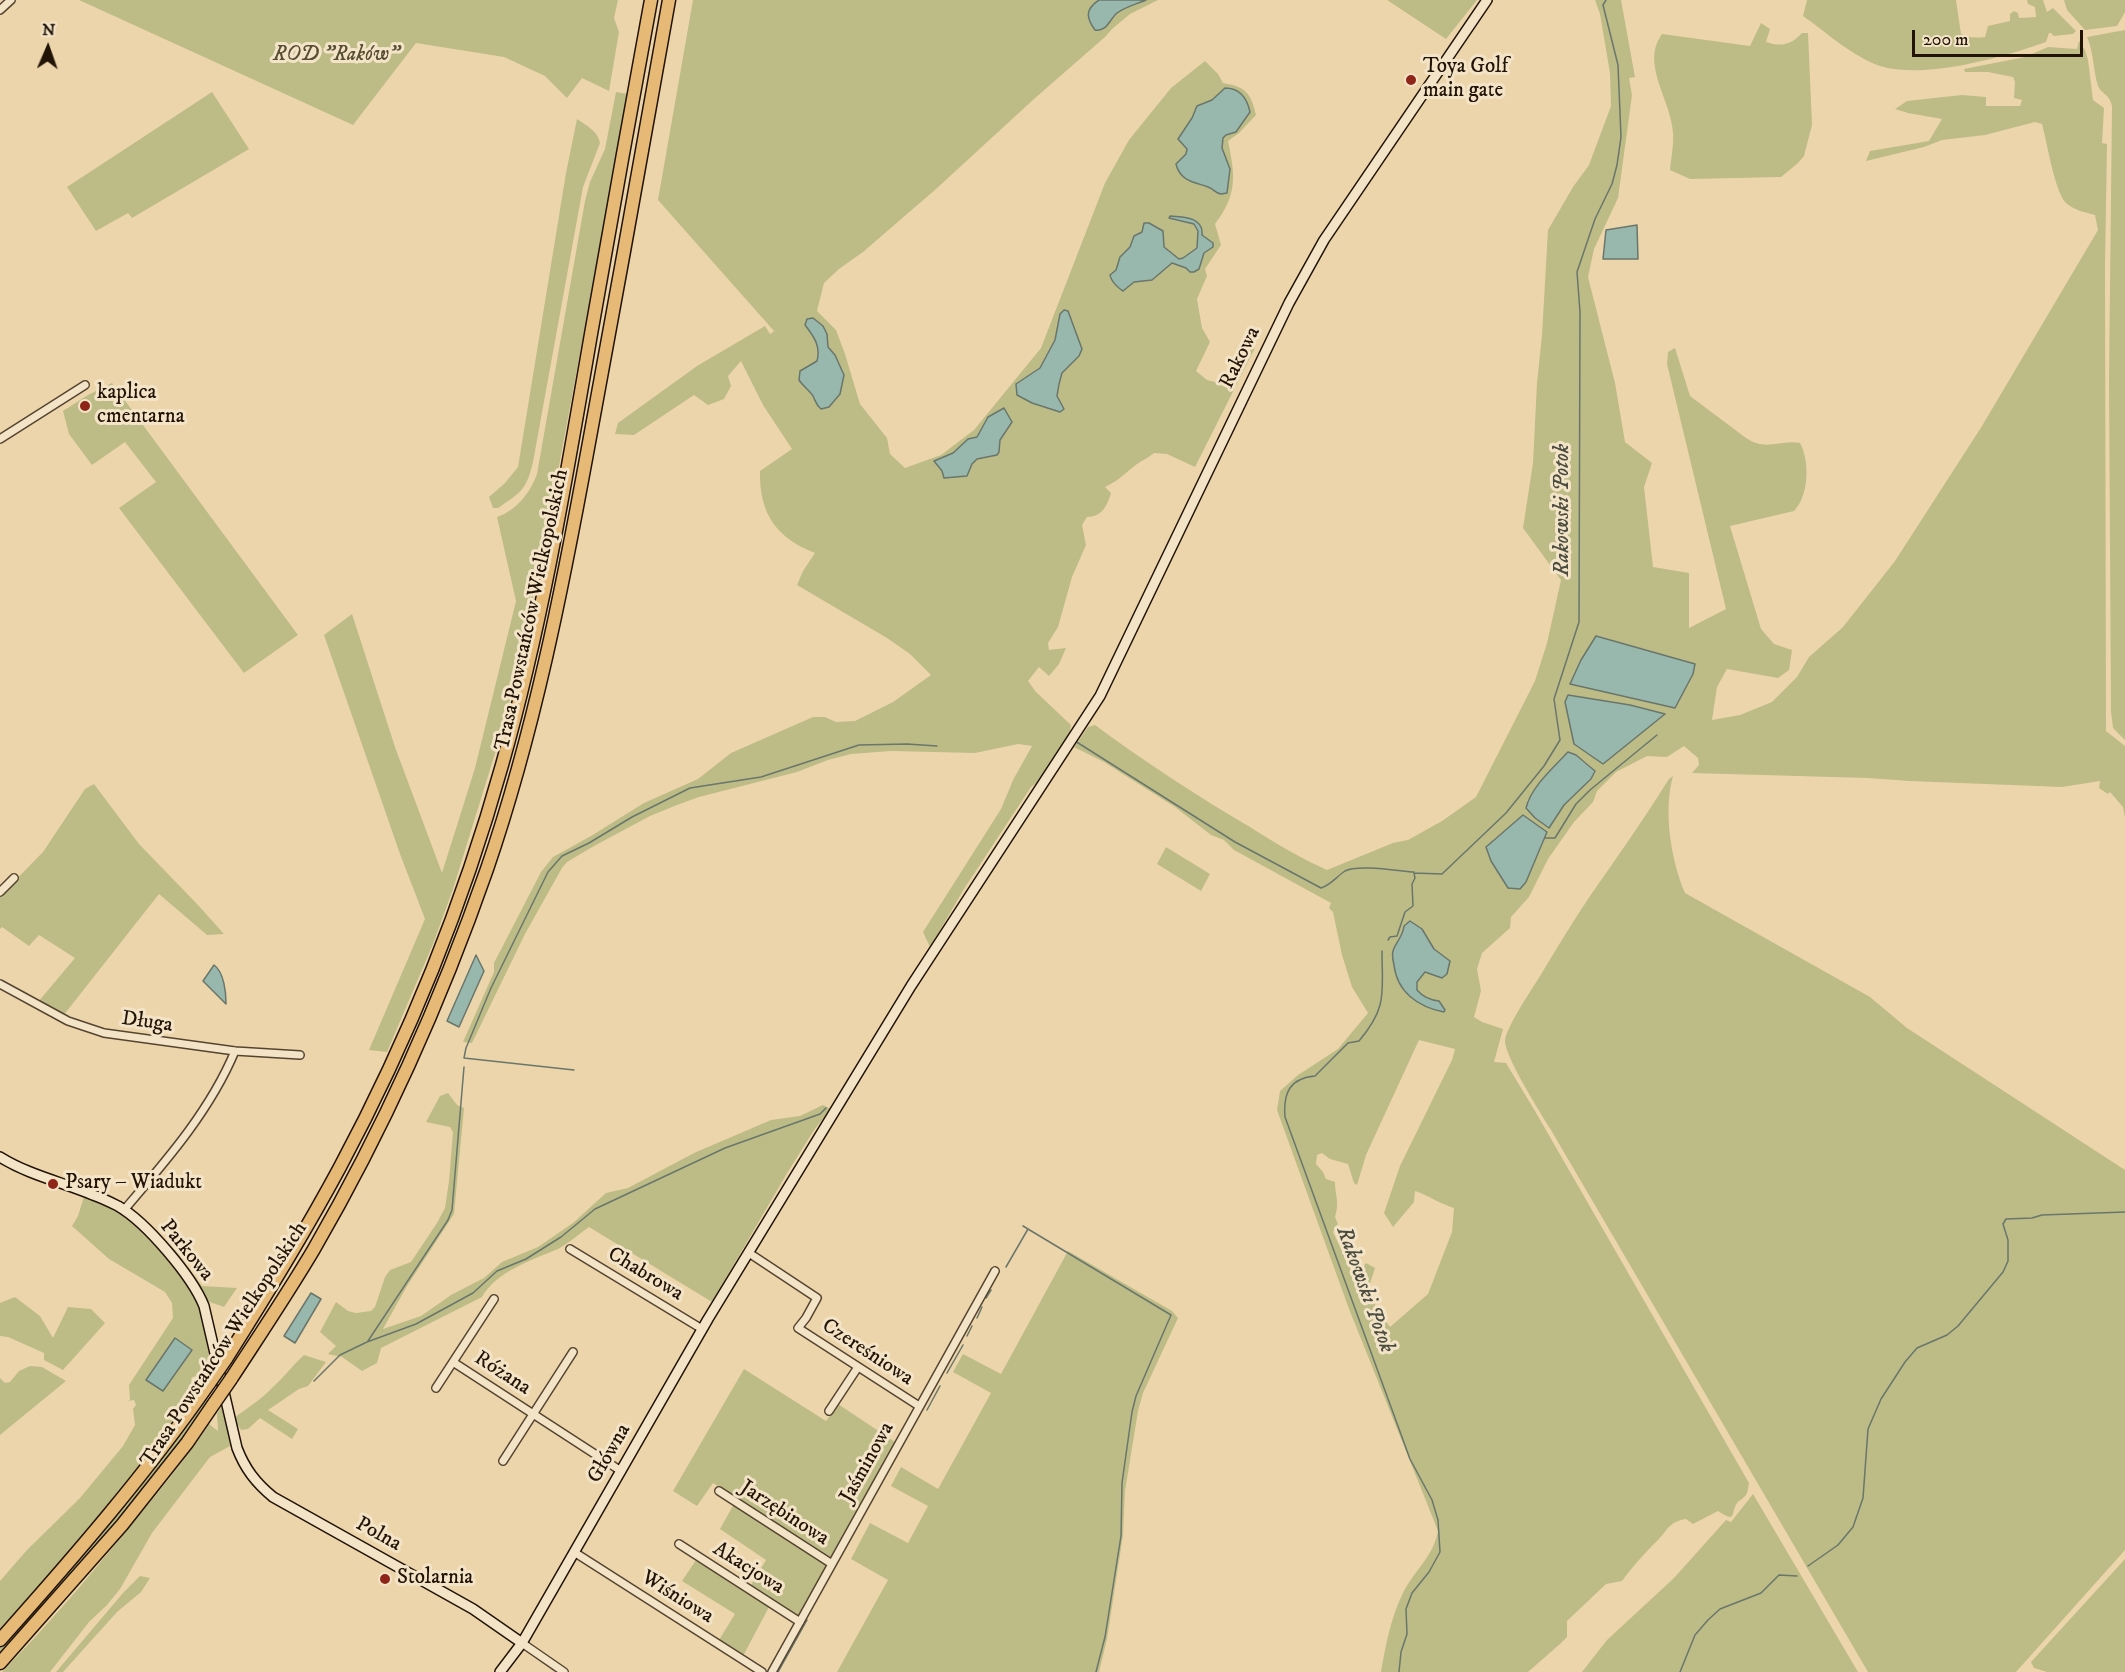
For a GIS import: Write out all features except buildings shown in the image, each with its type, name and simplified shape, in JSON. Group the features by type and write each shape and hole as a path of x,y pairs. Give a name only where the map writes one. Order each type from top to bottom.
{"highway":[{"name":"Trasa Powstańców Wielkopolskich","path":"0,1640 125,1497 169,1440 226,1359 302,1236 342,1163 411,1019 439,951 501,768 538,618 559,515 651,0"},
{"name":"Trasa Powstańców Wielkopolskich","path":"0,1663 122,1525 187,1443 231,1379 314,1248 355,1174 394,1096 456,956 520,761 555,620 669,0"}],"street":[{"path":"0,10 11,0"},
{"name":"Rakowa","path":"748,1253 911,986 1110,678 1255,370 1301,282 1330,231 1486,0"},
{"path":"0,439 85,385"},
{"path":"0,892 14,878"},
{"name":"Długa","path":"0,984 68,1021 104,1033 236,1051 300,1055"},
{"path":"124,1210 168,1159 197,1119 226,1074 236,1051"},
{"name":"Parkowa","path":"0,1157 28,1171 95,1196 124,1210 171,1257 191,1282 207,1316 232,1428"},
{"name":"Chabrowa","path":"570,1249 702,1329"},
{"name":"Czereśniowa","path":"748,1253 817,1298 798,1328 919,1406"},
{"name":"Główna","path":"501,1672 522,1643 748,1253"},
{"name":"Jaśminowa","path":"772,1672 995,1271"},
{"name":"Różana","path":"436,1389 494,1299"},
{"name":"Różana","path":"503,1461 573,1352"},
{"name":"Różana","path":"453,1362 621,1471"},
{"path":"829,1411 858,1367"},
{"name":"Polna","path":"232,1428 237,1448 246,1468 256,1483 273,1497 473,1609 564,1672"},
{"name":"Jarzębinowa","path":"719,1491 832,1564"},
{"name":"Akacjowa","path":"679,1544 800,1622"},
{"name":"Wiśniowa","path":"574,1552 762,1672"}],"green space":[{"name":"ROD \"Raków\"","path":"79,0 618,0 614,18 619,32 609,91 582,78 567,98 545,76 504,57 416,43 353,125"},
{"path":"693,0 1158,0 1130,14 1112,29 936,189 824,283 817,311 836,330 860,404 887,438 890,454 905,468 941,455 974,430 1041,348 1105,183 1129,140 1171,88 1205,61 1218,74 1223,83 1246,92 1252,101 1256,115 1228,141 1233,184 1228,203 1215,224 1221,245 1205,269 1207,276 1197,299 1202,328 1210,342 1196,371 1207,380 1219,383 1249,346 1255,348 1195,467 1167,454 1154,453 1105,487 1111,493 1106,506 1097,515 1087,517 1082,525 1086,545 1072,577 1058,627 1048,643 1049,650 1066,648 1059,664 1049,676 1039,667 1028,681 1036,692 1071,725 1069,737 1040,781 1031,787 964,889 930,947 923,932 1001,809 1013,780 1032,746 1018,744 975,753 891,751 851,754 797,772 699,797 650,816 594,846 567,862 562,868 525,934 472,1043 463,1042 494,972 494,963 541,872 553,857 644,803 698,779 731,753 813,717 825,717 836,722 855,721 893,702 931,675 910,654 887,638 797,585 815,553 801,547 780,532 767,511 760,486 760,471 792,449 763,405 741,361 728,376 731,386 724,399 708,405 694,395 634,435 615,434 618,423 697,366 765,326 770,334 776,330 774,331 658,200"},
{"path":"1387,0 1477,0 1446,39"},
{"path":"1595,0 1621,0 1635,77 1629,78 1632,95 1618,198 1594,249 1588,277 1615,383 1625,442 1652,463 1644,487 1653,567 1689,573 1689,628 1726,609 1667,364 1668,352 1675,348 1690,396 1754,442 1767,445 1786,442 1800,443 1805,459 1805,488 1803,497 1794,511 1730,526 1761,629 1774,644 1792,650 1789,670 1778,678 1727,669 1717,687 1712,720 1740,715 1772,702 1797,677 1809,657 1843,627 1895,561 1982,426 2098,230 2095,215 2072,207 2061,195 2054,176 2042,124 2035,122 1985,135 1942,140 1924,147 1866,161 1870,151 1929,141 1942,119 1895,109 1907,101 1962,95 1986,97 1986,106 2020,106 2022,100 2014,98 2013,77 1988,72 1965,72 1964,69 2025,57 2048,47 2077,49 2079,41 2085,50 2093,100 2104,108 2102,143 2107,144 2106,731 2125,746 2125,818 2123,807 2110,792 2108,794 2099,788 2100,781 2062,787 1692,773 1699,765 1698,758 1684,746 1667,757 1647,756 1616,772 1597,791 1593,802 1574,822 1548,859 1529,897 1511,917 1510,928 1482,953 1477,969 1481,991 1474,1017 1503,1029 1494,1062 1506,1063 1535,1111 1749,1483 1748,1491 1737,1503 1731,1517 1718,1511 1693,1524 1686,1519 1672,1524 1622,1581 1606,1584 1567,1621 1567,1637 1528,1672 1381,1672 1398,1604 1406,1586 1432,1549 1438,1531 1349,1309 1277,1110 1280,1091 1298,1075 1338,1049 1368,1013 1352,987 1342,955 1333,912 1329,908 1331,903 1234,850 1224,840 1211,835 1175,807 1104,762 1074,747 1088,727 1095,725 1210,803 1288,850 1327,870 1393,843 1408,840 1442,821 1476,797 1535,681 1547,643 1561,580 1523,528 1533,463 1548,230 1589,165 1611,106 1610,73 1600,14","holes":["1568,752 1576,755 1595,771 1591,780 1564,805 1527,801","1523,815 1544,841 1526,882 1493,840","1419,1040 1455,1049 1452,1060 1400,1166 1384,1213 1393,1227 1414,1202 1415,1191 1454,1208 1452,1232 1428,1294 1390,1327 1377,1309 1368,1290 1375,1268 1366,1263 1358,1273 1352,1272 1333,1232 1338,1224 1335,1217 1337,1203 1335,1182 1326,1179 1316,1164 1317,1155 1322,1153 1330,1159 1348,1164 1354,1183 1357,1185 1366,1155"]},
{"path":"1807,0 1956,0 1961,34 1976,38 1985,37 1988,26 2010,21 2010,14 2014,11 2018,13 2019,18 2036,17 2035,7 2028,4 2027,0 2043,0 2047,12 2053,8 2076,31 2073,34 2054,36 2049,33 2046,42 1987,60 1941,69 1898,70 1870,62 1840,44 1803,16"},
{"path":"2064,0 2125,0 2125,12 2117,26 2085,30 2067,10"},
{"path":"1761,23 1770,29 1766,42 1771,44 1786,44 1802,33 1808,33 1812,125 1804,156 1781,177 1690,179 1670,170 1673,133 1655,70 1654,57 1656,45 1662,34 1750,46"},
{"path":"2125,30 2125,740 2113,728 2111,712 2109,379 2112,106 2098,86 2087,37"},
{"path":"212,92 249,149 132,218 128,213 96,231 67,187"},
{"path":"616,92 628,94 549,520 518,669 497,747 453,889 433,944 387,1052 369,1050 425,919 324,635 352,614 395,747 442,873 475,768 516,601 497,517 511,510 522,500 537,474 585,201 590,182 605,149"},
{"path":"577,119 594,132 600,143 583,187 533,462 522,490 498,508 493,508 489,497 518,467 566,173"},
{"path":"112,383 298,635 244,673 119,508 156,482 125,442 92,465 69,434 63,411"},
{"path":"1673,776 1669,804 1670,835 1672,851 1685,893 1870,997 1907,1028 2125,1170 2125,1550 2016,1672 1868,1672 1532,1099 1507,1049 1506,1036 1523,1002 1583,907"},
{"path":"94,784 139,844 224,934 207,935 159,894 63,1016 38,1002 75,958 39,935 29,946 2,927 0,929 0,896 43,852 85,789"},
{"path":"1166,847 1210,874 1201,891 1157,864"},
{"path":"448,1093 457,1105 464,1108 454,1214 407,1286 383,1329 421,1316 451,1295 484,1278 502,1262 538,1247 573,1223 606,1193 628,1188 694,1153 771,1120 800,1116 823,1105 829,1108 829,1111 814,1130 786,1175 712,1302 589,1227 558,1249 506,1273 482,1297 381,1348 377,1363 362,1371 342,1357 328,1354 336,1346 320,1332 336,1302 348,1311 356,1313 371,1311 375,1307 385,1277 390,1270 411,1262 437,1223 445,1208 453,1132 450,1127 426,1122 440,1096"},
{"path":"86,1190 108,1199 175,1250 202,1286 237,1288 224,1307 198,1298 215,1363 208,1374 192,1377 191,1380 200,1386 110,1506 0,1633 0,1581 27,1550 80,1498 123,1446 135,1425 133,1409 136,1405 134,1400 127,1401 130,1400 129,1385 173,1318 172,1303 165,1292 109,1259 72,1226 78,1216"},
{"path":"1068,1251 1172,1311 1178,1318 1143,1393 1138,1411 1125,1491 1123,1535 1107,1639 1099,1672 837,1672 888,1580 851,1559 870,1523 908,1543 928,1506 891,1486 901,1467 938,1489 991,1393 953,1372 963,1354 1001,1374"},
{"path":"15,1297 40,1316 53,1338 68,1307 91,1309 105,1323 63,1370 44,1360 44,1353 8,1337 0,1336 0,1303"},
{"path":"304,1355 326,1362 308,1386 299,1389 268,1410 298,1429 292,1439 260,1418 248,1429 241,1430 234,1418 269,1391"},
{"path":"30,1366 42,1367 66,1381 0,1435 0,1378 5,1383 10,1382 19,1371"},
{"path":"744,1369 826,1421 838,1404 895,1442 832,1558 713,1483 697,1506 673,1491"},
{"path":"206,1395 209,1405 127,1514 0,1657 0,1648 52,1589"},
{"path":"223,1404 232,1445 210,1457 152,1533 120,1589 107,1605 89,1622 50,1672 2,1672 99,1564 171,1476 209,1424 218,1431 217,1414"},
{"path":"1753,1494 1858,1672 1582,1672 1607,1640 1674,1578 1726,1520 1731,1522"},
{"path":"734,1504 828,1564 800,1616 751,1585 766,1560 720,1529"},
{"path":"2125,1559 2125,1672 2047,1672 2034,1668 2031,1662"},
{"path":"696,1560 769,1607 743,1656 719,1640 735,1614 682,1581"},
{"path":"140,1576 150,1578 141,1592 117,1612 63,1672 56,1672 123,1593"}],"water":[{"path":"1099,0 1146,0 1120,11 1105,27 1095,30 1088,14 1091,7"},
{"path":"1225,88 1230,88 1242,95 1250,112 1236,132 1223,138 1222,148 1230,169 1227,193 1221,194 1184,177 1176,164 1186,154 1187,149 1178,139 1197,106 1212,100"},
{"path":"1170,216 1196,221 1202,229 1202,235 1213,243 1213,247 1204,253 1199,269 1194,272 1172,263 1152,280 1134,282 1123,291 1110,275 1116,270 1120,257 1130,247 1134,236 1142,232 1144,223 1149,223 1163,231 1164,247 1179,259 1197,248 1198,231 1194,224 1169,218"},
{"path":"1637,225 1638,259 1603,259 1606,230"},
{"path":"1064,310 1068,311 1082,349 1079,356 1062,373 1057,396 1064,409 1060,412 1032,403 1017,395 1016,384 1040,368 1055,340 1060,314"},
{"path":"813,318 823,326 827,334 828,347 835,355 844,375 840,394 829,407 821,409 799,380 800,371 817,361 817,346 805,325 807,319"},
{"path":"1004,408 1012,422 1000,440 997,455 977,459 967,476 944,478 942,471 934,461 953,453 968,439 977,437 988,417"},
{"path":"1596,636 1695,664 1693,674 1675,708 1570,684"},
{"path":"1568,695 1630,705 1665,714 1603,764 1574,744 1565,702"},
{"path":"1568,752 1576,755 1595,771 1591,779 1564,805 1549,828 1526,808 1538,785"},
{"path":"1523,815 1547,832 1526,882 1520,889 1508,888 1491,861 1486,847"},
{"path":"1410,921 1422,929 1434,949 1450,961 1447,974 1442,978 1425,972 1417,982 1417,990 1426,998 1439,1001 1444,1012 1435,1010 1410,997 1396,975 1393,951 1404,926"},
{"path":"476,955 484,971 459,1027 447,1021"},
{"path":"214,965 222,977 226,1004 203,981"},
{"path":"311,1293 321,1299 295,1343 284,1336"},
{"path":"175,1338 192,1350 163,1391 146,1380"}],"waterway":[{"name":"Rakowski Potok","path":"1388,940 1390,937 1397,936 1405,912 1413,906 1414,873 1442,874 1506,813 1544,766 1560,740 1554,699 1579,622 1580,312 1577,272 1595,219 1612,184 1621,137 1618,65 1603,5 1606,0"},
{"path":"1545,838 1555,838 1576,804 1657,735"},
{"path":"1075,741 1235,842 1321,888 1351,869 1368,868 1414,872"},
{"path":"574,1070 464,1058 491,988 548,872 562,856 690,788 761,777 859,745 937,746"},
{"name":"Rakowski Potok","path":"1382,951 1381,999 1375,1018 1359,1041 1348,1043 1315,1076 1299,1080 1290,1088 1285,1101 1285,1117 1410,1459 1432,1500 1438,1520 1440,1552 1429,1572 1412,1593 1406,1609 1407,1634 1401,1652 1399,1672"},
{"path":"368,1341 448,1220 452,1210 464,1067"},
{"path":"314,1381 340,1355 367,1342 416,1324 473,1293 497,1271 526,1259 561,1237 595,1209 725,1148 820,1114 826,1108"},
{"path":"1808,1566 1838,1545 1853,1527 1863,1498 1868,1429 1881,1399 1905,1362 1917,1348 1947,1335 1958,1326 2003,1272 2008,1261 2008,1240 2003,1224 2006,1219 2032,1218 2042,1215 2125,1212"},
{"path":"1023,1226 1171,1315 1136,1396 1132,1412 1122,1483 1121,1536 1105,1637 1096,1672"},
{"path":"1006,1267 1028,1229"},
{"path":"986,1298 991,1290"},
{"path":"977,1318 982,1307"},
{"path":"967,1336 972,1326"},
{"path":"947,1373 963,1345"},
{"path":"927,1410 940,1386"},
{"name":"Rakowski Potok","path":"1680,1672 1695,1635 1720,1609 1761,1593 1779,1575 1797,1576"},
{"path":"778,1672 807,1620"}],"place":[{"name":"Toya Golf main gate","path":"1411,80"},
{"name":"kaplica cmentarna","path":"85,406"},
{"name":"Psary – Wiadukt","path":"53,1184"},
{"name":"Stolarnia","path":"385,1579"}]}
